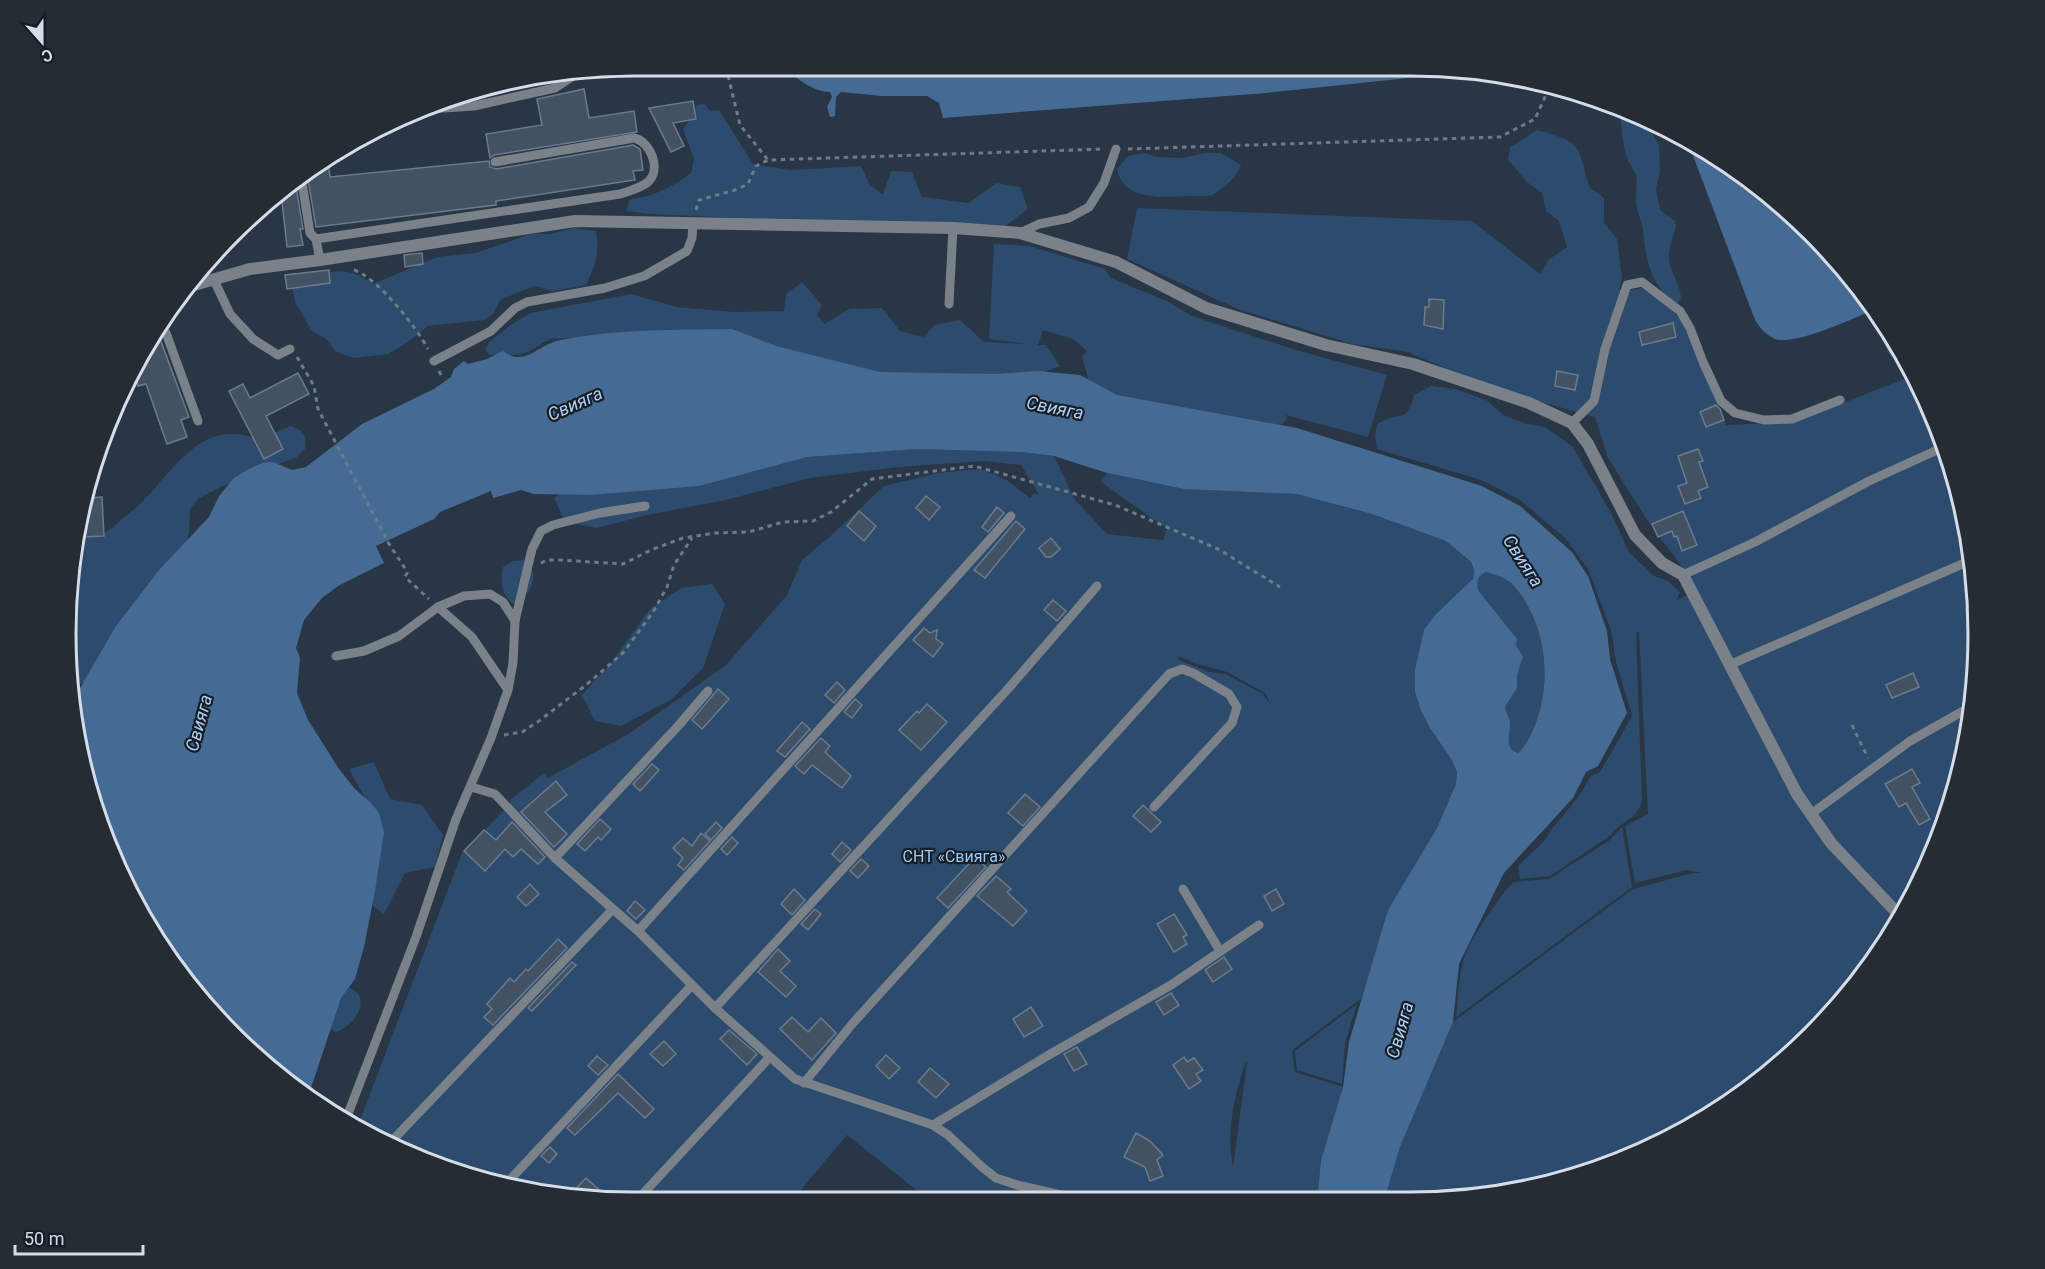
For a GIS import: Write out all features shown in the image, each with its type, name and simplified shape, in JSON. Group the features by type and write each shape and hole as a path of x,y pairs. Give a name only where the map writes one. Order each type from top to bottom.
{"street":[{"path":"203,282 250,269 575,221 953,228 1020,233 1116,262 1206,308 1326,345 1413,364 1529,403 1572,423 1588,444 1635,534 1662,563 1683,575 1797,794 1831,843 1895,911"}],"lane":[{"path":"451,107 474,106 555,88 566,81"},
{"path":"316,238 620,194 634,190 648,182 653,174 654,160 647,146 641,140 634,138 495,162"},
{"path":"1020,233 1038,224 1068,218 1089,207 1104,183 1116,149"},
{"path":"303,186 310,233 316,238 326,259"},
{"path":"434,361 491,331 515,308 527,302 595,291 644,276 687,251 692,238 693,223"},
{"path":"949,304 953,228"},
{"path":"213,278 230,314 253,339 278,355 290,349"},
{"path":"1572,423 1594,401 1605,349 1628,285 1642,282 1680,311 1690,328 1702,362 1721,401 1735,413 1764,420 1792,419 1840,400"},
{"path":"165,333 198,421"},
{"path":"1683,575 1755,542 1869,481 1937,450"},
{"path":"348,1114 416,937 456,819 491,738 508,690 513,663 515,621 532,549 541,531 553,525 600,513 645,506"},
{"path":"638,931 1011,516"},
{"path":"1729,664 1964,563"},
{"path":"715,1008 1007,690 1097,586"},
{"path":"336,656 364,651 399,636 438,607 464,596 490,594 503,602 515,621"},
{"path":"438,607 472,637 508,690"},
{"path":"804,1083 853,1023 1169,674 1182,669 1228,694 1237,708 1232,723 1155,807"},
{"path":"555,858 708,691"},
{"path":"1811,814 1910,741 1963,711"},
{"path":"471,787 495,794 555,858 638,931 715,1008 795,1079 933,1125 948,1135 996,1178 1048,1192"},
{"path":"1183,890 1220,951"},
{"path":"394,1138 613,909"},
{"path":"933,1125 1171,985 1259,925"},
{"path":"511,1178 692,985"},
{"path":"645,1192 770,1058"}],"path":[{"path":"728,76 740,125 768,160"},
{"path":"693,223 699,200 748,184 756,166 768,160 1500,137 1535,119 1546,94"},
{"path":"326,259 363,273 382,290 419,333 434,361"},
{"path":"290,349 301,361 314,386 318,409 389,544 406,570 405,577 438,607"},
{"path":"528,568 547,560 623,564 683,538 715,533 749,532 783,522 813,521 831,512 872,479 974,466 1115,506 1218,549 1280,587"},
{"path":"491,738 522,732 586,685 623,653 653,612 668,586 674,565 692,537"},
{"path":"1852,725 1872,768"}],"green space":[{"path":"705,104 710,111 719,110 753,164 790,170 861,166 870,185 883,195 891,171 912,172 922,197 969,203 996,183 1020,187 1028,209 1001,229 649,214 627,211 629,200 662,191 691,173 694,159 683,129 697,105"},
{"path":"1621,118 1651,131 1659,146 1660,172 1656,189 1660,210 1675,221 1676,226 1669,259 1681,299 1676,304 1667,297 1651,271 1637,210 1636,175 1624,147"},
{"path":"1537,130 1564,138 1576,147 1590,188 1604,198 1604,223 1617,239 1622,278 1619,290 1641,288 1661,300 1678,317 1698,355 1726,425 1795,422 1906,378 1939,455 1958,526 1967,598 1967,671 1964,707 1958,743 1939,814 1926,848 1894,914 1853,974 1830,1002 1778,1054 1750,1077 1690,1118 1624,1150 1590,1163 1519,1182 1483,1188 1387,1192 1400,1147 1453,1022 1633,889 1693,873 1702,873 1686,870 1635,883 1625,826 1648,814 1639,631 1636,633 1642,801 1639,808 1611,835 1550,876 1520,879 1518,866 1545,840 1579,796 1590,777 1600,772 1632,716 1616,662 1611,630 1588,569 1566,539 1520,500 1481,480 1377,449 1375,436 1377,424 1405,414 1414,395 1431,386 1456,389 1488,401 1503,415 1527,424 1545,427 1573,447 1610,511 1629,552 1654,576 1668,581 1680,592 1677,600 1697,590 1647,520 1608,458 1595,417 1491,388 1408,352 1352,344 1238,309 1127,259 1137,208 1472,221 1540,274 1548,260 1567,247 1559,221 1546,211 1542,193 1527,182 1508,160 1510,147"},
{"path":"1144,153 1157,157 1183,158 1204,153 1221,153 1241,165 1230,182 1212,195 1157,197 1136,192 1127,187 1121,180 1117,169 1128,156"},
{"path":"574,228 596,231 596,259 586,285 553,291 534,286 500,300 494,313 484,320 428,326 388,354 354,358 336,352 326,339 311,330 295,302 292,286 324,274 342,271 352,273 373,284 437,257 475,253 531,234 550,234"},
{"path":"994,244 1030,246 1105,269 1111,278 1167,301 1192,316 1296,350 1387,375 1368,437 1286,415 1286,420 1263,442 1093,395 1082,357 1087,351 1073,339 1043,330 1038,345 1046,345 1060,366 1011,384 901,380 633,335 549,339 528,352 515,355 490,355 485,350 489,342 530,313 631,294 677,307 734,312 784,311 786,294 802,282 822,305 817,315 824,324 850,309 882,308 900,331 924,337 934,325 960,320 984,342 1027,344 989,339"},
{"path":"1884,341 1895,358 1887,352"},
{"path":"291,426 300,430 306,438 305,449 297,457 199,498 190,509 189,533 183,555 96,679 79,684 76,634 81,562 85,536 101,534 113,527 142,503 181,460 208,439 224,434 241,435 261,441"},
{"name":"СНТ «Свияга»","path":"918,449 1021,452 1054,456 1075,500 1107,534 1163,540 1167,529 1101,482 1107,473 1184,489 1295,494 1372,514 1446,541 1471,562 1474,570 1473,580 1436,614 1415,692 1421,711 1457,772 1456,784 1437,828 1389,908 1362,998 1292,1050 1295,1072 1343,1087 1321,1160 1318,1192 919,1192 847,1135 799,1192 598,1191 526,1182 455,1163 421,1150 360,1120 462,853 511,803 510,800 544,773 548,778 630,733 726,665 787,595 802,560 884,486 938,473 978,469 1008,481 1030,498 1034,493 1039,495 1021,465 983,461 899,467 810,478 726,500 647,515 597,528 565,522 554,498 560,494 591,495 645,490 807,457","holes":["1179,656 1197,664 1227,672 1265,693 1271,705 1263,694 1226,674 1210,672 1178,660","1247,1062 1233,1167 1230,1141 1232,1114"]},
{"path":"526,560 533,573 532,583 525,596 513,604 502,587 503,567 513,561"},
{"path":"1486,572 1511,583 1523,598 1539,632 1543,651 1545,670 1541,708 1530,736 1518,753 1510,747 1510,722 1505,707 1517,688 1517,676 1523,656 1511,632 1478,590 1478,579"},
{"path":"712,584 725,604 703,668 672,699 621,726 595,721 582,695 611,663 650,609 681,588"},
{"path":"374,762 390,799 422,805 443,835 435,867 405,873 384,914 373,906 367,870 369,805 349,769"},
{"path":"1622,827 1632,887 1456,1017 1465,956 1483,922 1513,882 1549,879 1610,840"},
{"path":"348,987 360,997 361,1004 350,1024 336,1032 331,1029 331,1008"},
{"path":"1357,1004 1345,1043 1342,1084 1297,1070 1295,1051"}],"water":[{"path":"794,76 1422,77 1266,93 943,118 939,103 927,96 882,96 841,92 836,97 835,116 830,117 827,107 832,97 830,92 818,90"},
{"path":"1692,152 1750,192 1778,215 1830,267 1866,313 1810,335 1784,340 1775,339 1766,333 1755,320"},
{"name":"Свияга","path":"732,329 776,346 880,372 995,374 1038,371 1080,375 1117,395 1297,428 1482,486 1520,506 1572,552 1588,576 1607,631 1610,659 1627,713 1598,766 1586,772 1573,798 1504,873 1459,964 1453,1022 1400,1147 1387,1192 1318,1192 1321,1160 1343,1087 1349,1042 1389,908 1437,828 1456,784 1457,772 1451,759 1421,711 1415,692 1415,670 1424,630 1436,614 1473,579 1474,570 1471,562 1446,541 1372,514 1296,494 1184,489 1107,473 1054,456 1021,452 918,449 807,457 699,486 591,495 534,494 521,490 493,498 491,491 440,512 434,519 376,546 384,563 338,586 322,598 304,620 296,648 300,658 297,693 308,720 339,769 379,813 384,832 364,947 355,979 341,998 311,1088 267,1054 215,1002 192,974 151,914 119,848 96,779 87,743 79,689 116,626 160,569 209,517 219,496 234,478 247,470 262,463 273,462 292,470 306,467 362,424 434,389 451,377 454,369 464,361 468,364 487,359 503,351 511,356 525,356 553,342 582,336 646,331","holes":["1486,572 1511,583 1532,614 1539,632 1545,670 1541,707 1530,736 1518,753 1509,744 1510,722 1505,707 1517,688 1517,676 1523,656 1516,646 1517,639 1478,590 1479,577"]}],"building":[{"path":"584,89 589,118 634,111 637,132 494,155 490,158 486,134 542,125 537,99"},
{"path":"693,101 696,119 673,123 684,146 671,152 649,108"},
{"path":"633,145 640,149 643,170 633,171 635,180 496,201 496,205 316,227 309,182 329,168 330,177 489,161 490,167 496,169"},
{"path":"297,191 303,229 300,229 303,245 287,247 282,203"},
{"path":"422,253 423,264 405,267 404,255"},
{"path":"329,270 330,283 287,289 285,275"},
{"path":"1429,299 1444,300 1443,329 1424,325 1425,307 1429,307"},
{"path":"1673,323 1676,337 1642,345 1639,332"},
{"path":"161,340 189,417 181,420 187,437 167,444 146,384 138,386 137,383"},
{"path":"1557,371 1578,375 1575,390 1555,386"},
{"path":"298,373 309,394 266,416 283,449 264,459 229,391 243,384 250,398"},
{"path":"1716,405 1724,420 1706,427 1700,412"},
{"path":"1698,449 1703,461 1699,462 1708,487 1698,491 1701,498 1685,504 1678,486 1687,483 1678,456"},
{"path":"926,496 940,507 929,520 916,508"},
{"path":"102,497 104,536 85,537 87,526 94,498"},
{"path":"997,507 1004,513 988,532 982,527"},
{"path":"859,511 876,526 864,541 847,526"},
{"path":"1683,511 1697,545 1682,551 1677,536 1674,537 1672,531 1658,537 1652,524"},
{"path":"1016,521 1025,529 985,578 974,570"},
{"path":"1051,538 1060,549 1051,557 1046,557 1039,548"},
{"path":"1053,600 1066,611 1057,621 1044,610"},
{"path":"924,628 930,633 937,630 936,639 943,644 933,657 913,640"},
{"path":"1913,673 1919,687 1892,698 1886,685"},
{"path":"837,682 845,690 834,703 825,695"},
{"path":"718,689 729,699 702,729 692,720"},
{"path":"855,699 862,705 852,718 844,712"},
{"path":"927,704 947,722 921,750 899,730"},
{"path":"802,722 810,729 785,757 777,751"},
{"path":"821,738 830,746 825,752 851,776 842,788 812,765 804,774 795,766"},
{"path":"652,764 659,770 640,791 633,784"},
{"path":"1912,769 1920,783 1912,787 1930,819 1919,825 1906,803 1899,807 1885,784"},
{"path":"556,781 567,795 545,812 567,834 554,847 521,812"},
{"path":"1025,794 1040,807 1023,826 1008,813"},
{"path":"1143,805 1161,822 1151,832 1133,816"},
{"path":"600,819 611,829 601,840 598,837 585,851 577,844"},
{"path":"512,822 545,857 538,864 521,849 513,857 505,849 485,871 464,851 484,830 496,840"},
{"path":"716,822 722,828 711,840 705,834"},
{"path":"701,833 710,841 684,870 678,865 683,858 673,848 683,838 692,846"},
{"path":"732,837 738,843 727,855 721,849"},
{"path":"842,842 851,850 840,862 832,854"},
{"path":"975,857 986,867 948,908 937,898"},
{"path":"861,859 869,866 858,878 850,871"},
{"path":"996,876 1011,889 1007,892 1027,911 1013,926 977,896"},
{"path":"530,884 539,894 526,906 517,897"},
{"path":"794,889 805,900 792,915 781,904"},
{"path":"1276,889 1284,904 1272,911 1264,896"},
{"path":"635,901 645,910 636,919 627,911"},
{"path":"815,909 821,914 808,930 801,924"},
{"path":"1174,914 1187,935 1183,937 1187,944 1174,952 1157,924"},
{"path":"558,939 567,948 493,1025 484,1017 492,1009 487,1004 510,978 514,982 526,969 528,971"},
{"path":"778,949 790,961 780,971 796,986 786,997 758,972"},
{"path":"1224,957 1232,969 1213,982 1205,970"},
{"path":"572,962 576,965 532,1011 528,1008"},
{"path":"1171,993 1179,1005 1164,1015 1156,1002"},
{"path":"1031,1007 1043,1026 1024,1037 1013,1019"},
{"path":"792,1017 808,1032 821,1018 836,1033 812,1060 780,1029"},
{"path":"729,1030 757,1054 747,1065 720,1039"},
{"path":"664,1041 676,1054 663,1066 650,1054"},
{"path":"1077,1047 1087,1064 1074,1071 1064,1054"},
{"path":"886,1055 900,1068 889,1079 876,1066"},
{"path":"597,1056 608,1065 598,1075 588,1066"},
{"path":"1184,1057 1187,1062 1194,1058 1203,1070 1196,1074 1201,1081 1189,1089 1173,1065"},
{"path":"930,1068 949,1084 936,1098 918,1082"},
{"path":"618,1074 654,1109 645,1118 618,1093 575,1135 567,1128"},
{"path":"1136,1133 1150,1141 1163,1155 1157,1160 1163,1176 1150,1181 1145,1167 1124,1157"},
{"path":"550,1147 557,1154 549,1163 541,1156"},
{"path":"586,1178 600,1191 598,1191 575,1189"}]}
